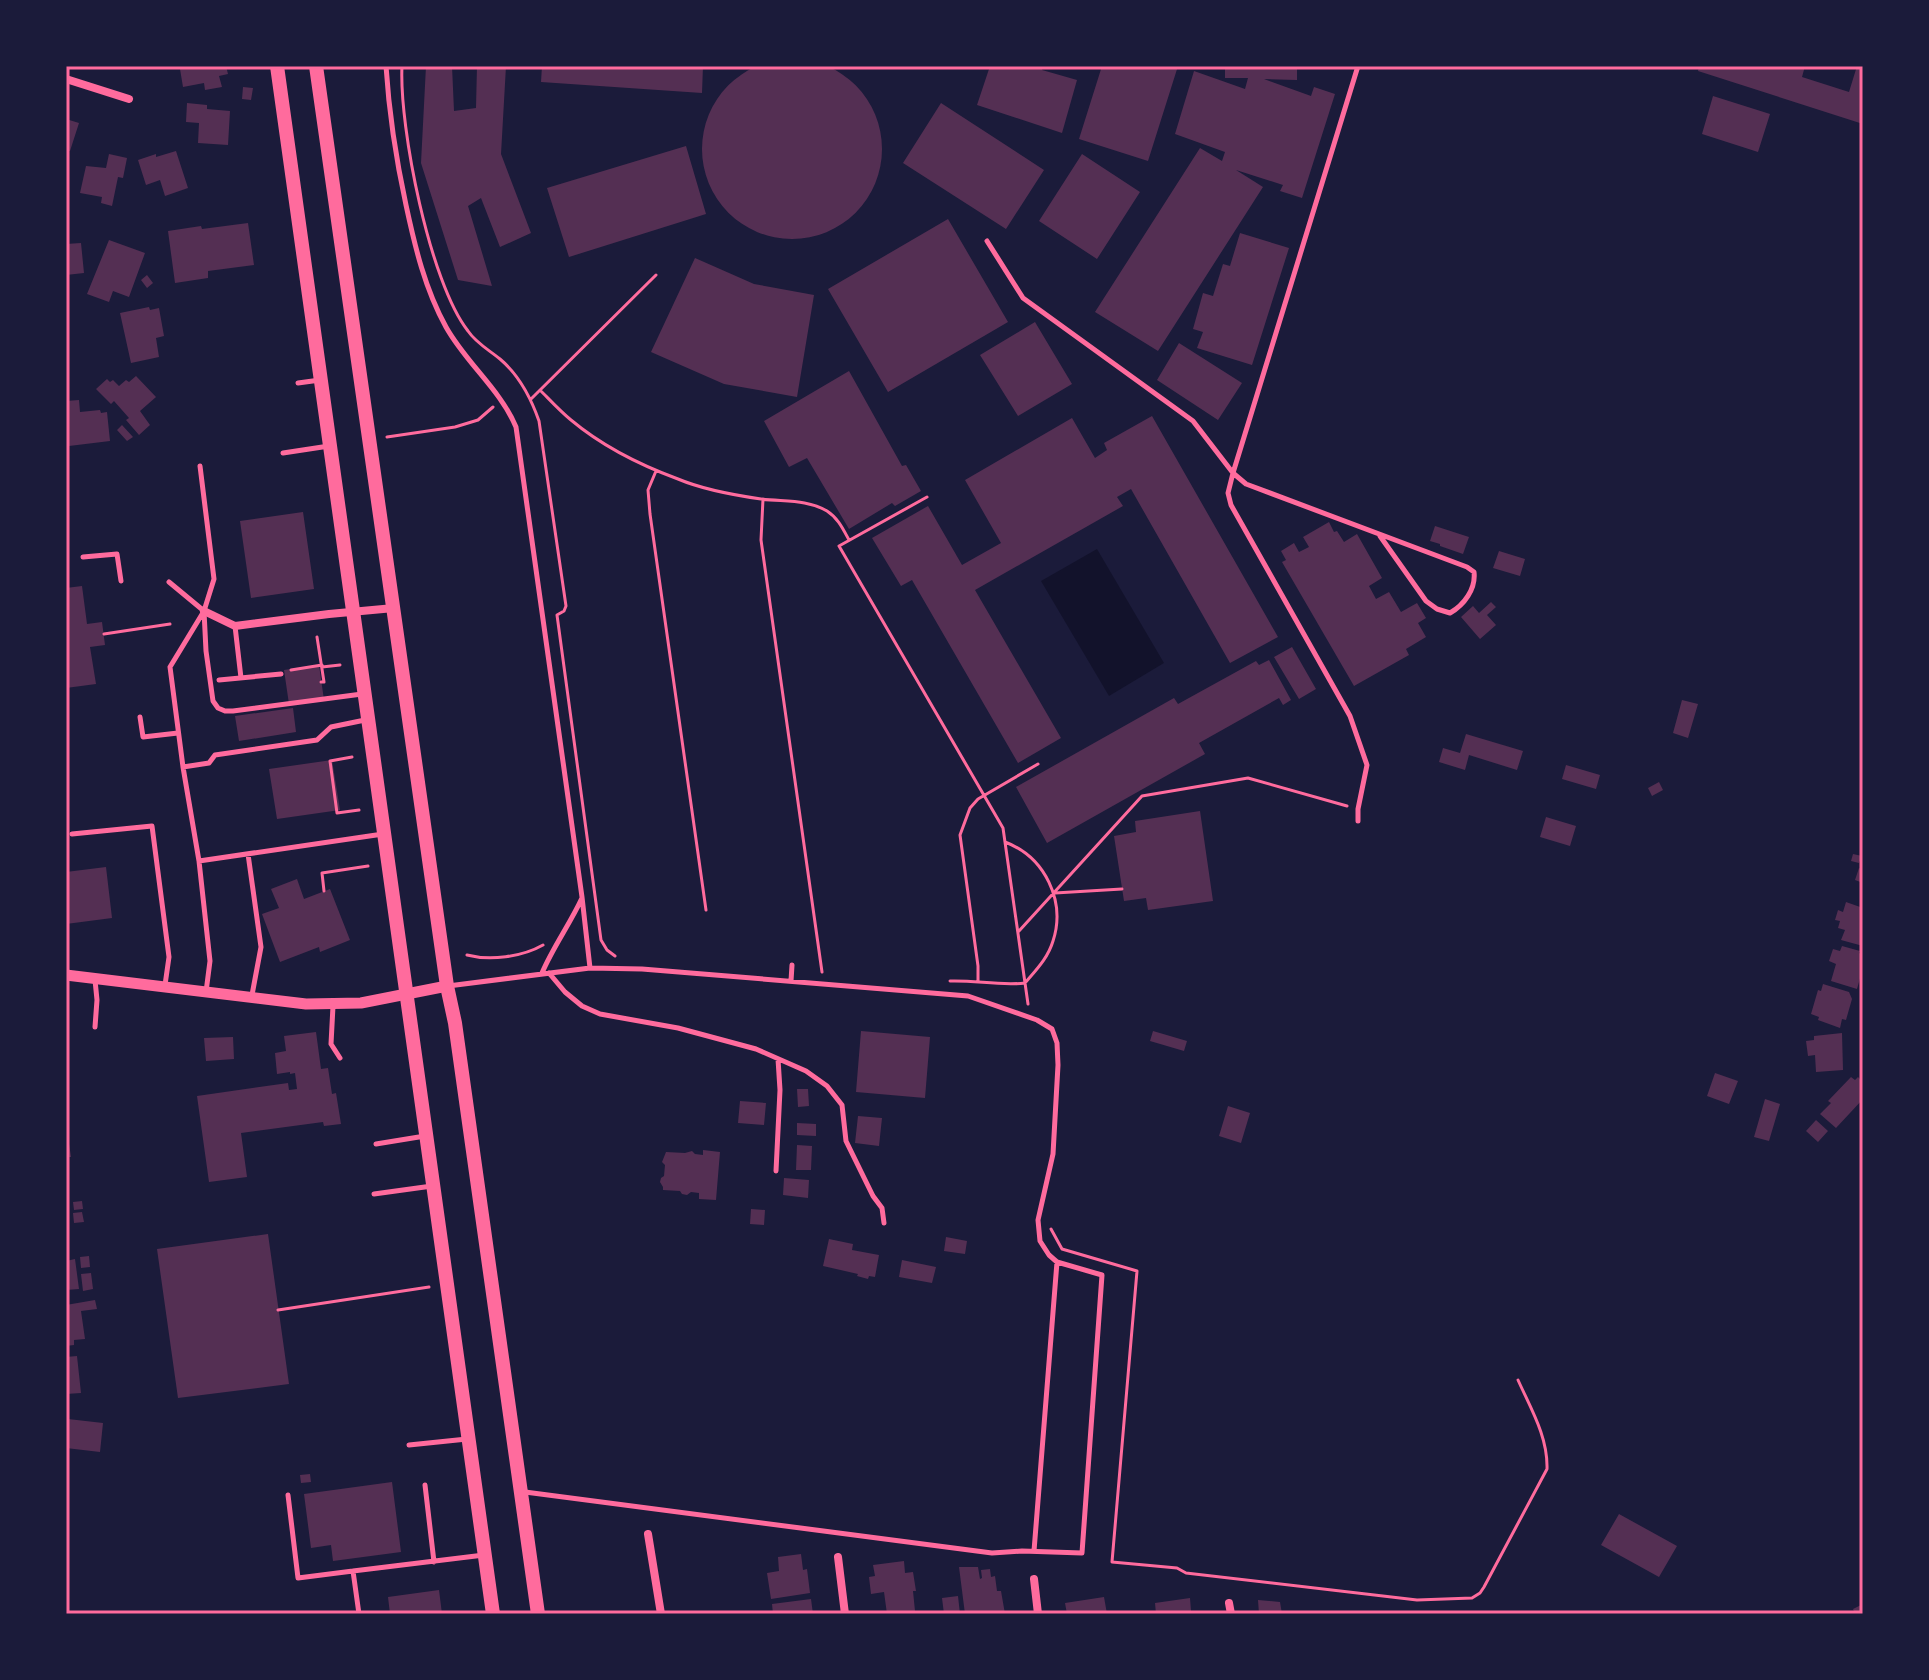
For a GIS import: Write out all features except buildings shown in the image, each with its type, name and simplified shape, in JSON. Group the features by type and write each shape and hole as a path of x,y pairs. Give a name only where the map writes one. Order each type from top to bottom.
{"main road":[{"path":"277,66 493,1614"},
{"path":"316,66 538,1614"}],"street":[{"path":"66,79 129,99"},
{"path":"204,611 235,626 394,608"},
{"path":"66,975 333,1005 361,1003 447,986"},
{"path":"648,1534 661,1614"},
{"path":"838,1557 845,1614"},
{"path":"1034,1579 1038,1614"},
{"path":"1229,1603 1231,1614"}],"lane":[{"path":"386,66 397,163 425,280 451,336 510,412 516,427 590,968"},
{"path":"1358,66 1228,493 1231,505 1350,716 1367,765 1358,821"},
{"path":"987,241 1023,298 1193,421 1233,473 1246,484 1467,567 1474,572 1473,589 1450,613 1437,609 1426,601 1380,536"},
{"path":"298,383 321,380"},
{"path":"283,453 330,446"},
{"path":"200,466 214,579 204,611 170,667 199,861 210,961 206,992"},
{"path":"83,557 117,554 121,581"},
{"path":"169,582 204,611 211,689 218,708 233,711 365,694"},
{"path":"235,626 241,678"},
{"path":"219,680 281,674"},
{"path":"140,717 143,737 178,733"},
{"path":"183,767 209,763 215,755 317,740 331,727 368,720"},
{"path":"72,834 152,826 169,957 165,986"},
{"path":"199,861 384,834"},
{"path":"248,854 261,947 252,997"},
{"path":"545,972 551,953 572,921 582,897"},
{"path":"447,986 590,968 642,969 968,996 1037,1020 1052,1029 1057,1043 1058,1065 1053,1154 1038,1220 1040,1241 1057,1262 1102,1275 1082,1553 992,1553 521,1491"},
{"path":"791,981 792,968"},
{"path":"545,972 582,1006 600,1014 678,1028 756,1049 806,1071 827,1086 842,1105 846,1141 882,1208 884,1223"},
{"path":"95,979 95,1027"},
{"path":"333,1005 331,1044 340,1058"},
{"path":"776,1171 780,1090 778,1059"},
{"path":"376,1144 426,1136"},
{"path":"374,1194 433,1186"},
{"path":"1034,1551 1057,1262"},
{"path":"409,1445 468,1439"},
{"path":"425,1485 434,1562"},
{"path":"288,1495 298,1578 485,1555"},
{"path":"353,1571 359,1614"}],"path":[{"path":"402,66 401,85 415,179 430,245 451,306 469,333 503,362 531,399 539,421 566,606 557,615 601,940 607,950 618,957"},
{"path":"531,399 656,275"},
{"path":"540,390 588,433 636,462 681,481 722,493 806,502 836,518 849,540"},
{"path":"387,437 467,424 478,420 501,400"},
{"path":"656,471 648,490 650,514 706,910"},
{"path":"927,497 839,546 1003,828 1029,1009"},
{"path":"763,499 761,540 822,972"},
{"path":"104,634 170,624"},
{"path":"317,637 324,682 321,682"},
{"path":"281,674 340,665"},
{"path":"352,757 330,761 337,813 359,810"},
{"path":"978,982 960,835 970,808 985,795 1038,764"},
{"path":"1018,933 1142,796 1248,778 1358,809"},
{"path":"940,982 1025,983 1044,961 1054,938 1055,893 1036,864 1016,846 1005,842"},
{"path":"324,891 322,873 368,866"},
{"path":"1055,893 1122,889"},
{"path":"467,955 482,959 524,953 546,944 553,937 559,942"},
{"path":"792,968 831,973"},
{"path":"1046,1221 1062,1249 1137,1271 1112,1562 1417,1600 1472,1598 1484,1587 1547,1469 1543,1437 1518,1380"},
{"path":"278,1310 429,1287"}],"shaded area":[{"path":"1097,549 1164,663 1109,696 1041,581"}]}
